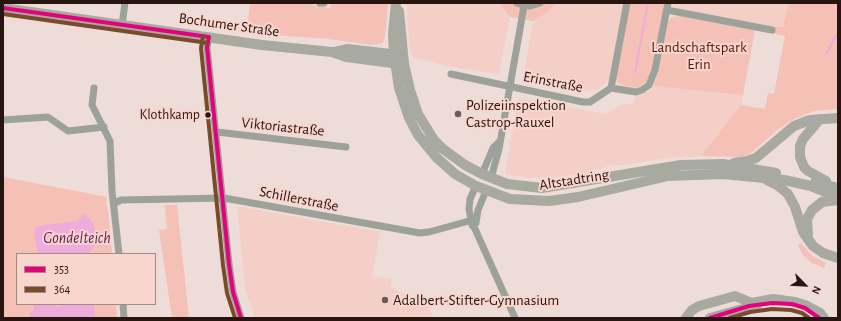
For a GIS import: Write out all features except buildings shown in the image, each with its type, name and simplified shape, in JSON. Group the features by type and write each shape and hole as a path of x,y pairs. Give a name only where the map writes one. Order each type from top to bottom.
{"main road":[{"path":"397,3 393,34 399,59"},
{"name":"Bochumer Straße","path":"3,8 275,47 332,52 347,50 399,59"},
{"name":"Altstadtring","path":"399,59 413,103 426,128 443,149 465,165 486,176 507,184 542,188 676,165 723,164 782,174 838,193"},
{"name":"Altstadtring","path":"399,59 402,101 418,135 437,158 454,174 486,190 520,200 549,201 578,197 668,176 723,174 780,179 838,193"},
{"path":"723,164 753,160 794,126 810,120 838,118"},
{"path":"808,239 807,219 812,210 822,202 838,193 812,175 804,167 800,157 800,146 803,139 820,119"},
{"path":"476,186 486,176"},
{"path":"486,176 486,190"},
{"path":"763,178 777,185 788,194 795,207 803,232 813,246 823,253 838,258"},
{"path":"686,318 692,310 699,306 735,296 752,303 772,299 795,302 819,316"},
{"path":"710,318 749,306 772,303 792,304 805,308 819,316"}],"street":[{"path":"122,25 125,3"},
{"name":"Erinstraße","path":"486,176 495,168 509,87 520,4 530,6 540,3"},
{"path":"627,3 611,88 636,92 649,85 656,70 667,6 772,30"},
{"path":"209,37 208,47 233,292 241,318"},
{"name":"Erinstraße","path":"451,74 583,102 590,102 596,99 611,88"},
{"path":"94,88 92,105 110,141 119,253"},
{"path":"3,120 48,117 68,131 104,127"},
{"name":"Viktoriastraße","path":"217,132 346,147"},
{"path":"473,219 469,204 476,186"},
{"path":"486,190 473,219 472,225 476,229 515,318"},
{"name":"Schillerstraße","path":"115,203 121,200 224,198 420,233 442,229 473,219"},
{"path":"123,305 124,318"}],"shaded area":[{"path":"406,3 499,3 510,17 499,74 446,66 413,57 410,50"},
{"path":"556,3 624,4 609,79 599,89 588,91 523,79 533,21 548,12"},
{"path":"672,3 788,3 783,27 780,28 676,8"},
{"path":"653,86 743,95 741,106 701,156 668,158 625,165 613,165 586,173 559,177 527,178 505,174 518,101 524,99 605,114 618,106 634,103 635,96 648,91"},
{"path":"237,207 380,232 372,276 392,279 390,288 427,302 433,318 255,318 245,288"}],"green space":[{"path":"250,3 304,3 330,8 331,3 388,3 385,37 382,43 373,45 329,39 247,33"},
{"path":"499,3 556,3 548,12 533,21 510,17"},
{"name":"Landschaftspark Erin","path":"629,3 665,3 653,71 646,82 639,87 634,88 617,82 616,77"},
{"name":"Landschaftspark Erin","path":"788,3 838,3 838,109 814,111 794,119 776,131 750,154 739,157 701,156 741,105 765,109 768,93 774,94 785,36 771,33 772,27 783,27"},
{"name":"Landschaftspark Erin","path":"683,16 755,30 743,95 653,86 659,70 667,22 672,17"},
{"path":"3,177 107,197 106,205 108,208 112,253 16,253 16,305 116,305 117,318 3,318"},
{"path":"165,205 177,205 189,318 172,318 159,230 167,229"},
{"path":"801,243 811,255 826,263 824,268 812,263 802,254 798,245"}],"water":[{"name":"Gondelteich","path":"83,214 91,220 96,232 95,245 89,253 38,253 34,231 37,226 78,221"},
{"path":"33,305 54,305 57,307 62,305 94,305 95,315 93,318 30,318 30,313 34,309"}],"waterway":[{"path":"635,72 648,3"},
{"path":"827,53 838,32"}],"transit line":[{"name":"353","path":"3,8 209,37"},
{"name":"364","path":"3,14 208,43"},
{"name":"364","path":"203,36 201,48 223,265 227,293 235,318"},
{"name":"353","path":"209,37 207,47 229,264 233,292 241,318"},
{"name":"353","path":"710,318 749,306 772,303 792,304 805,308 819,318"},
{"name":"364","path":"730,318 750,312 772,309 791,310 802,313 809,318"}],"place":[{"name":"Polizeiinspektion Castrop-Rauxel","path":"458,114"},
{"name":"Klothkamp","path":"208,115"},
{"name":"Adalbert-Stifter-Gymnasium","path":"385,300"}]}
